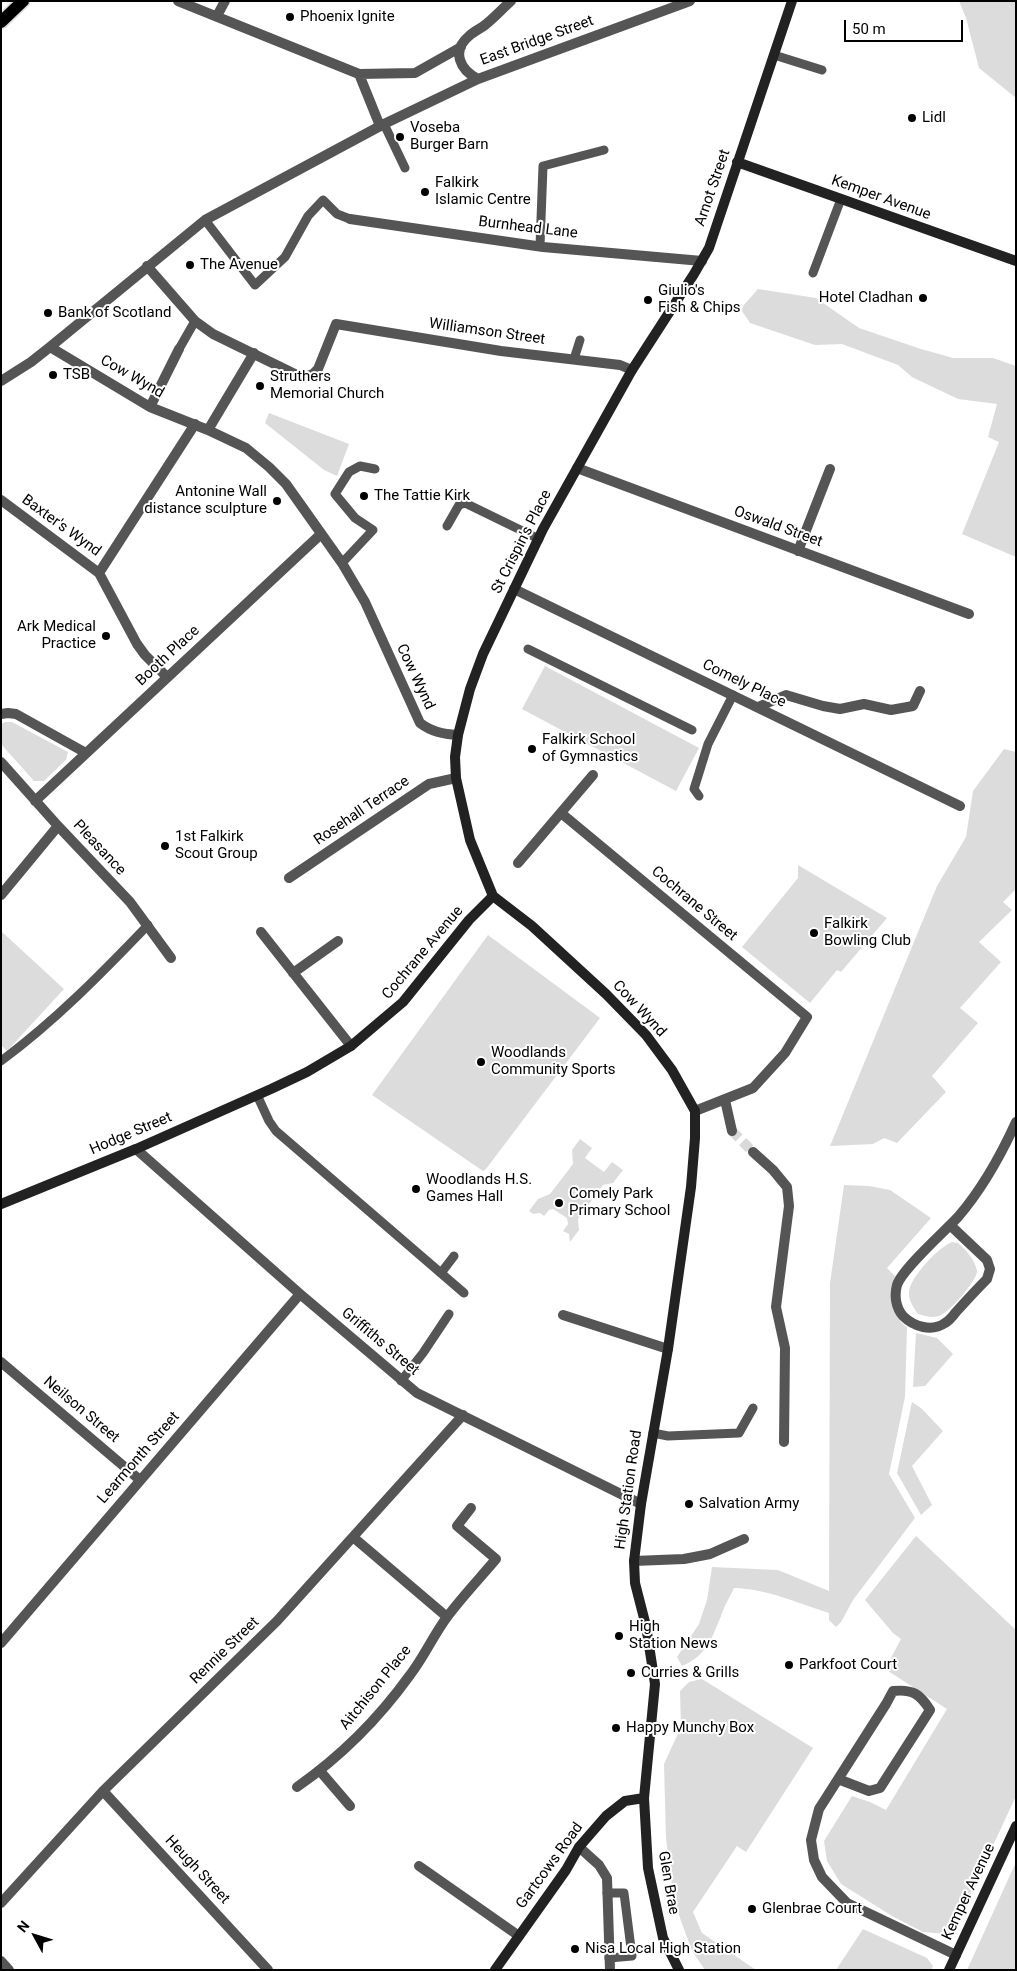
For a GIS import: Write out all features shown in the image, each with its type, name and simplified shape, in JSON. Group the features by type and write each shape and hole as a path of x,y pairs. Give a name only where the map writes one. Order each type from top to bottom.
{"main road":[{"path":"1,22 23,1"},
{"name":"Arnot Street","path":"632,370 702,261 708,248 792,1"},
{"name":"Kemper Avenue","path":"737,162 1016,261"},
{"name":"St Crispin's Place","path":"458,735 470,689 483,654 539,539 632,370"},
{"path":"458,735 455,757 456,778 470,840 493,896"},
{"name":"Cochrane Avenue","path":"271,1089 307,1072 351,1046 403,1002 469,920 493,896"},
{"name":"Cow Wynd","path":"493,896 532,926 634,1022 655,1046 672,1070 695,1111"},
{"name":"Hodge Street","path":"1,1204 136,1149 271,1089"},
{"name":"High Station Road","path":"644,1798 655,1684 646,1626 635,1583 634,1561 641,1504 668,1349 691,1187 695,1111"},
{"name":"Gartcows Road","path":"495,1970 566,1870 579,1847 606,1816 624,1801 644,1798"},
{"name":"Glen Brae","path":"644,1798 648,1859 655,1906 663,1938 679,1970"},
{"name":"Kemper Avenue","path":"949,1970 1016,1826"}],"street":[{"path":"178,1 359,74 415,73 463,44"},
{"path":"217,16 225,1"},
{"path":"478,79 468,74 462,66 459,57 463,44 470,34 483,27 511,1"},
{"name":"East Bridge Street","path":"1,381 31,362 205,220 382,125 478,79 690,1"},
{"path":"359,74 382,125"},
{"name":"Burnhead Lane","path":"350,219 540,246 702,261"},
{"path":"147,266 195,321 213,334 254,353 208,430"},
{"name":"Williamson Street","path":"254,353 303,378 313,374 318,369 336,324 501,351 620,365 632,370"},
{"name":"Cow Wynd","path":"50,347 150,406 195,424 246,448 269,467 286,484 342,563 365,602 420,723 429,730 443,734 458,735"},
{"path":"150,406 179,349"},
{"path":"99,573 195,424"},
{"name":"Oswald Street","path":"577,468 969,614"},
{"path":"798,551 830,469"},
{"name":"Baxter's Wynd","path":"1,500 99,573 137,644 145,655 168,677"},
{"name":"Booth Place","path":"35,801 321,534"},
{"name":"Comely Place","path":"514,589 960,806"},
{"path":"758,707 786,696 840,709 864,704 891,710 913,706 920,691"},
{"path":"1,714 16,714 86,753"},
{"name":"Pleasance","path":"1,762 130,902 171,958"},
{"path":"518,863 593,774"},
{"name":"Rosehall Terrace","path":"289,878 429,784 456,778"},
{"name":"Cochrane Street","path":"561,813 807,1018 785,1053 753,1088 725,1100"},
{"path":"1,894 58,826"},
{"path":"261,932 351,1046"},
{"path":"293,973 338,940"},
{"path":"695,1111 725,1100 732,1131"},
{"path":"950,1225 987,1260 990,1269 987,1279 946,1323 932,1328 910,1323 899,1312 895,1299 897,1285 901,1278 975,1195 1016,1122"},
{"name":"Griffiths Street","path":"136,1149 401,1381 429,1400 463,1415 641,1504"},
{"path":"753,1152 773,1170 787,1187 789,1206 776,1307 785,1348 784,1442"},
{"name":"Learmonth Street","path":"1,1643 300,1294"},
{"path":"563,1314 668,1349"},
{"name":"Neilson Street","path":"1,1362 140,1480"},
{"name":"Rennie Street","path":"1,1903 104,1791 277,1622 463,1415"},
{"name":"Aitchison Place","path":"297,1787 320,1771 349,1745 404,1682 447,1617 496,1559 457,1526 471,1508"},
{"path":"353,1537 447,1617"},
{"path":"634,1561 684,1559 710,1554 744,1539"},
{"path":"838,1779 869,1792 880,1788 930,1710 922,1698 907,1690 893,1691 838,1779 820,1809 811,1840 814,1860 822,1877 847,1903 956,1955"},
{"path":"320,1771 350,1806"},
{"name":"Heugh Street","path":"104,1791 268,1970"},
{"path":"579,1847 599,1865 607,1878 610,1970"},
{"path":"419,1866 519,1936"},
{"path":"1,1961 9,1970"}],"lane":[{"path":"774,55 822,70"},
{"path":"382,125 405,168"},
{"path":"540,246 543,166 604,150"},
{"path":"813,273 841,199"},
{"path":"205,220 255,285 285,257 308,216 323,200 337,214 350,219"},
{"path":"179,349 195,321"},
{"path":"574,359 580,340"},
{"path":"342,563 372,530 355,518 335,494 349,472 360,466 375,469"},
{"path":"447,526 459,505 465,503 539,539"},
{"path":"528,649 692,730"},
{"path":"699,796 694,789 708,744 733,695"},
{"path":"1,1061 33,1038 98,977 148,925"},
{"path":"257,1095 269,1121 276,1131 464,1293"},
{"path":"441,1273 454,1256"},
{"path":"401,1381 423,1353 449,1314"},
{"path":"653,1433 668,1436 739,1433 753,1408"},
{"path":"607,1893 624,1893 632,1956 609,1958"}],"shaded area":[{"path":"959,1 1016,1 1016,98 979,68 966,18"},
{"path":"758,289 816,298 859,328 921,349 953,358 993,358 1016,366 1016,557 962,534 999,442 988,437 997,404 958,399 912,377 898,365 842,344 815,345 750,323 742,311 743,306"},
{"path":"269,413 349,444 337,476 324,470 265,423"},
{"path":"545,666 699,748 676,791 522,709"},
{"path":"12,722 68,752 66,760 44,781 34,781 1,744 1,724"},
{"path":"1004,749 1016,752 1016,889 1003,902 1012,910 979,942 1001,962 960,1008 978,1023 932,1076 946,1092 897,1143 884,1138 873,1144 830,1146 937,886 966,837 973,791"},
{"name":"Falkirk Bowling Club","path":"798,865 887,918 841,972 837,970 810,1003 742,947 798,878"},
{"path":"1,931 64,989 7,1051 1,1045"},
{"name":"Woodlands Community Sports","path":"488,935 600,1018 483,1171 372,1095"},
{"path":"580,1139 592,1148 585,1158 604,1172 612,1162 623,1170 613,1183 603,1185 578,1219 579,1230 570,1242 569,1234 563,1231 568,1224 567,1218 553,1209 549,1210 544,1216 540,1213 533,1214 529,1211 538,1199 550,1194 573,1164 572,1150"},
{"path":"844,1185 869,1186 890,1190 931,1218 887,1268 895,1276 893,1297 895,1311 901,1322 907,1327 905,1397 889,1474 915,1518 853,1600 841,1622 836,1627 829,1620 829,1613 771,1594 734,1588 703,1652 682,1666 677,1657 699,1624 707,1600 712,1567 778,1570 829,1591 830,1283"},
{"path":"952,1242 958,1243 970,1256 976,1267 976,1276 962,1296 945,1313 932,1317 918,1314 909,1298 909,1292 914,1279 926,1263"},
{"path":"916,1333 937,1338 953,1354 925,1386 913,1387"},
{"path":"912,1402 921,1408 943,1431 912,1466 932,1505 921,1515 897,1473"},
{"path":"916,1536 1016,1630 1016,1796 957,1923 946,1934 923,1932 892,1916 841,1884 827,1861 824,1841 852,1796 886,1810 947,1709 885,1669 901,1639 893,1633 865,1600"},
{"path":"702,1679 813,1748 746,1852 737,1846 693,1912 702,1933 756,1970 705,1970 692,1951 673,1895 666,1838 664,1764 681,1727 680,1691 689,1682"},
{"path":"1016,1862 1016,1970 967,1970"},
{"path":"863,1929 927,1958 933,1966 931,1970 836,1970"}],"tunnel":[{"path":"732,1131 753,1152"}],"place":[{"name":"Phoenix Ignite","path":"290,17"},
{"name":"Lidl","path":"912,118"},
{"name":"Voseba Burger Barn","path":"400,137"},
{"name":"Falkirk Islamic Centre","path":"425,192"},
{"name":"The Avenue","path":"190,265"},
{"name":"Hotel Cladhan","path":"923,298"},
{"name":"Giulio's Fish & Chips","path":"648,300"},
{"name":"Bank of Scotland","path":"48,313"},
{"name":"TSB","path":"53,375"},
{"name":"Struthers Memorial Church","path":"260,386"},
{"name":"The Tattie Kirk","path":"364,496"},
{"name":"Antonine Wall distance sculpture","path":"277,501"},
{"name":"Ark Medical Practice","path":"106,636"},
{"name":"Falkirk School of Gymnastics","path":"532,749"},
{"name":"1st Falkirk Scout Group","path":"165,846"},
{"name":"Falkirk Bowling Club","path":"814,933"},
{"name":"Woodlands Community Sports","path":"481,1062"},
{"name":"Woodlands H.S. Games Hall","path":"416,1189"},
{"name":"Comely Park Primary School","path":"559,1203"},
{"name":"Salvation Army","path":"689,1504"},
{"name":"High Station News","path":"619,1636"},
{"name":"Parkfoot Court","path":"789,1665"},
{"name":"Curries & Grills","path":"631,1673"},
{"name":"Happy Munchy Box","path":"616,1728"},
{"name":"Glenbrae Court","path":"752,1909"},
{"name":"Nisa Local High Station","path":"575,1949"}]}
